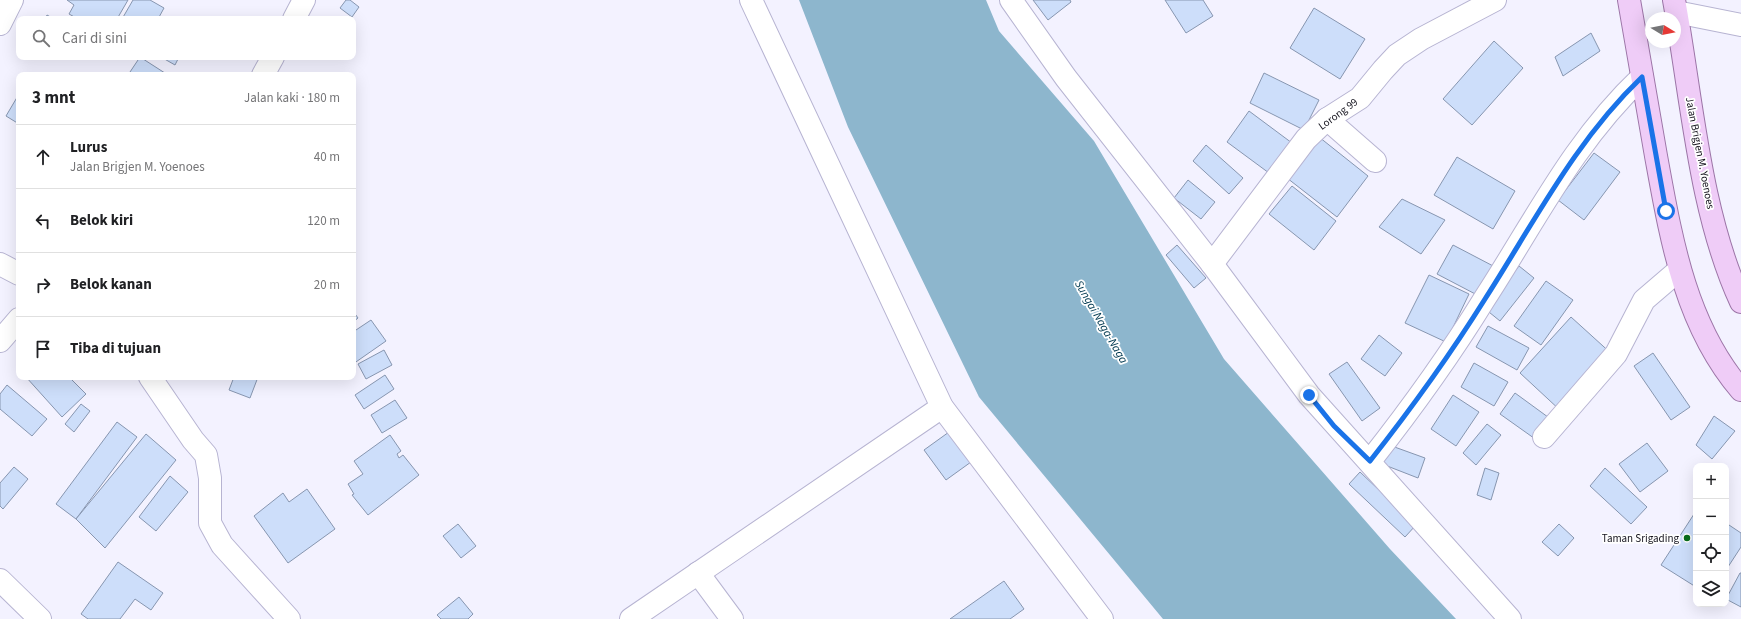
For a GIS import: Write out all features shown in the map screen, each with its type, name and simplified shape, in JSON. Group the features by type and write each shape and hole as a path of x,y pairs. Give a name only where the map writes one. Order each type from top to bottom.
{"main road":[{"path":"1629,0 1666,211 1679,270 1697,320 1730,377 1741,390"},
{"name":"Jalan Brigjen M. Yoenoes","path":"1675,6 1695,135 1712,215 1729,276 1741,302"}],"street":[{"path":"0,24 12,0"},
{"path":"296,16 304,0"},
{"path":"751,0 942,407 1102,619"},
{"path":"1011,0 1066,78 1212,264 1309,395 1334,426 1370,461 1510,619"},
{"name":"Lorong 99","path":"1212,264 1306,139 1326,119 1360,98 1397,55 1422,39 1495,0"},
{"path":"1675,6 1741,25"},
{"path":"265,72 271,60"},
{"path":"1370,461 1428,385 1485,299 1556,183 1591,132 1620,98 1642,77"},
{"path":"1326,119 1375,161"},
{"path":"0,264 16,272"},
{"path":"1544,437 1616,354 1644,300 1679,270"},
{"path":"0,341 16,322"},
{"path":"152,380 193,440 206,455 210,478 210,523 215,534 222,545 289,619"},
{"path":"631,619 942,407"},
{"path":"698,573 732,619"},
{"path":"0,580 40,619"}],"water":[{"name":"Sungai Naga-Naga","path":"799,0 986,0 999,31 1094,141 1224,359 1390,549 1456,619 1163,619 979,397 848,127"}],"building":[{"path":"67,0 128,0 119,16 73,16 69,14 74,5"},
{"path":"133,0 150,0 164,8 160,16 124,16"},
{"path":"346,0 350,0 359,7 353,16 340,8"},
{"path":"1033,0 1070,0 1071,2 1048,20"},
{"path":"1165,0 1203,0 1213,16 1186,33"},
{"path":"1314,8 1365,39 1340,79 1290,48"},
{"path":"1591,33 1600,51 1563,76 1555,57"},
{"path":"1494,41 1523,68 1472,125 1443,99"},
{"path":"138,60 145,60 163,72 130,72"},
{"path":"166,60 178,60 175,65"},
{"path":"1264,73 1319,100 1304,130 1250,103"},
{"path":"16,99 16,122 6,116"},
{"path":"1249,111 1292,143 1269,173 1227,142"},
{"path":"1319,137 1368,176 1337,217 1287,178"},
{"path":"1206,145 1243,178 1229,194 1193,161"},
{"path":"1594,153 1620,172 1584,220 1558,200"},
{"path":"1457,157 1515,191 1493,229 1434,195"},
{"path":"1188,180 1215,202 1201,219 1174,198"},
{"path":"1292,186 1336,221 1314,250 1269,214"},
{"path":"1402,199 1445,220 1421,254 1379,227"},
{"path":"1177,245 1206,278 1194,288 1166,255"},
{"path":"1453,245 1497,268 1481,297 1437,274"},
{"path":"1519,266 1534,278 1500,321 1484,308"},
{"path":"1429,275 1469,294 1446,342 1405,323"},
{"path":"1546,281 1573,300 1541,345 1514,326"},
{"path":"1571,317 1614,356 1562,412 1520,373"},
{"path":"371,320 386,341 356,362 356,330"},
{"path":"1488,326 1529,348 1517,370 1476,347"},
{"path":"1379,335 1402,353 1385,376 1361,359"},
{"path":"384,350 392,365 366,379 358,364"},
{"path":"1653,353 1690,407 1671,420 1634,366"},
{"path":"1347,362 1380,408 1362,421 1329,374"},
{"path":"1474,363 1508,382 1494,406 1461,387"},
{"path":"385,375 394,389 364,409 355,395"},
{"path":"29,380 72,380 86,394 62,417"},
{"path":"233,380 257,380 250,398 229,390"},
{"path":"7,385 47,419 32,436 0,409 0,394"},
{"path":"1515,393 1552,420 1538,441 1500,414"},
{"path":"1453,395 1479,412 1456,446 1431,429"},
{"path":"395,400 407,418 382,433 371,415"},
{"path":"81,404 90,411 74,432 65,424"},
{"path":"1714,416 1735,431 1712,459 1696,445"},
{"path":"117,422 137,437 76,519 56,504"},
{"path":"1487,424 1501,435 1476,465 1463,453"},
{"path":"949,432 971,462 946,480 924,450"},
{"path":"146,434 176,460 105,548 76,519"},
{"path":"390,435 401,451 397,454 399,458 403,455 419,475 368,515 352,495 354,494 348,484 363,474 354,461"},
{"path":"1647,443 1668,471 1640,492 1619,464"},
{"path":"1389,445 1425,458 1418,478 1382,464"},
{"path":"14,467 28,479 3,509 0,506 0,483"},
{"path":"1485,468 1499,473 1491,500 1477,495"},
{"path":"1605,468 1647,507 1631,524 1590,486"},
{"path":"1360,472 1416,525 1405,537 1349,484"},
{"path":"170,476 188,492 156,531 139,517"},
{"path":"307,489 335,529 288,563 254,516 283,493 289,502"},
{"name":"Taman Srigading","path":"1693,516 1693,585 1661,565"},
{"path":"458,524 476,546 461,558 443,536"},
{"path":"1559,524 1574,538 1558,556 1542,542"},
{"path":"1729,525 1741,533 1741,547 1729,565"},
{"path":"118,562 163,593 151,610 135,599 120,619 88,619 81,614"},
{"path":"1741,573 1741,607 1729,601 1729,593"},
{"path":"1004,581 1024,609 1010,619 950,619"},
{"path":"459,597 473,614 468,619 441,619 437,615"}],"place":[{"name":"Taman Srigading","path":"1687,538"}],"route":[{"path":"1309,395 1334,426 1370,461 1428,385 1485,299 1556,183 1591,132 1620,98 1642,77 1666,211"}]}
